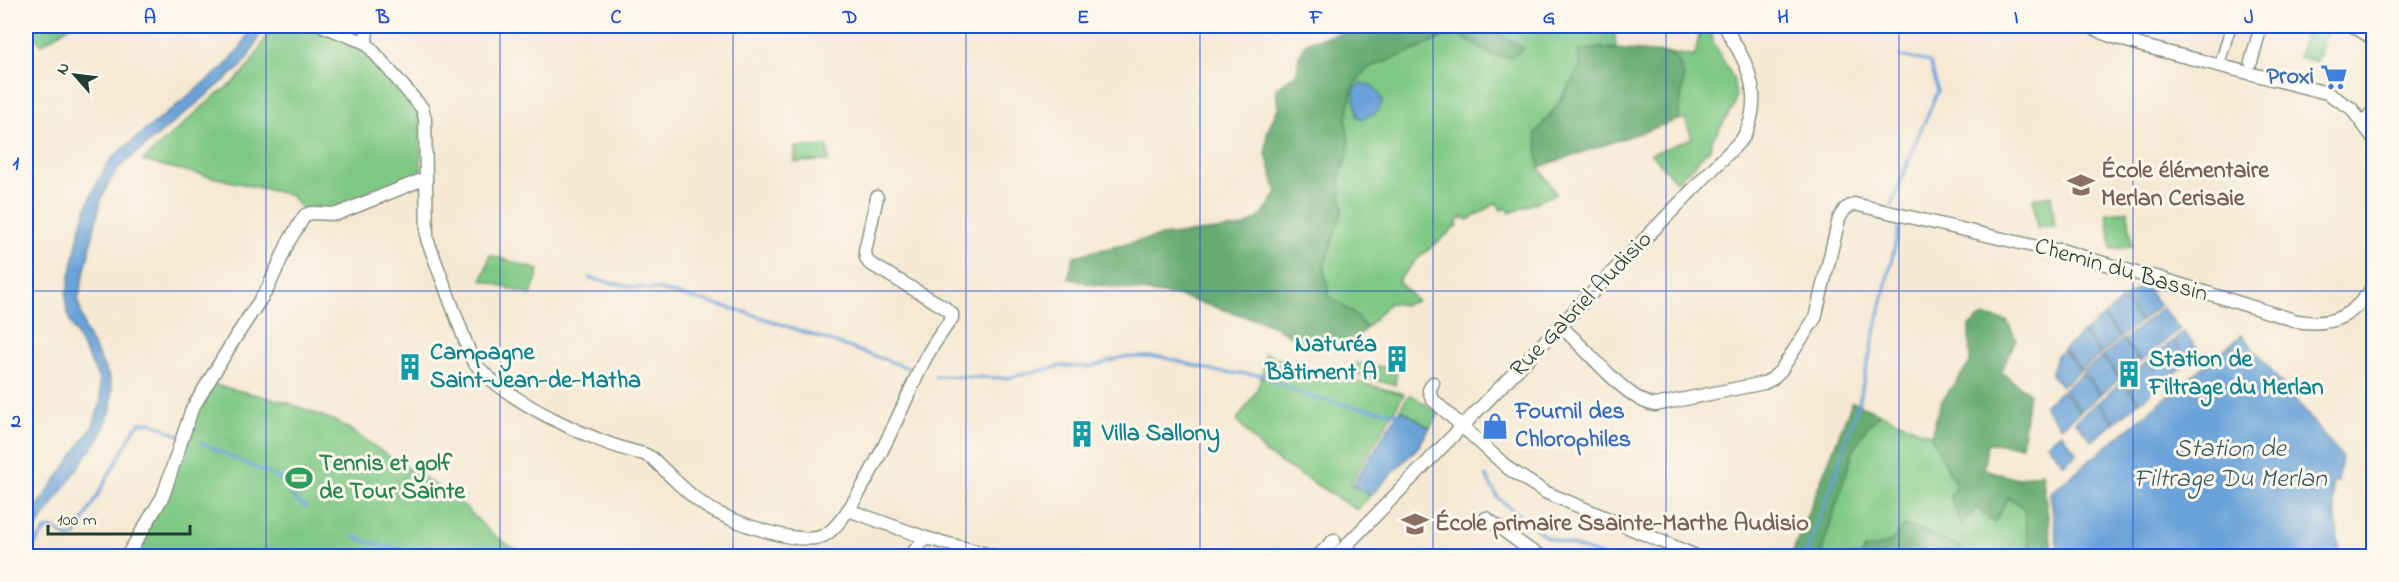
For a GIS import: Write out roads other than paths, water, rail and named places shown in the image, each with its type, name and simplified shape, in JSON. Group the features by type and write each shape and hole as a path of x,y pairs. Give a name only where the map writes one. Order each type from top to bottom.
{"street":[{"path":"323,26 366,43 422,108 425,119 424,179 427,239 472,359 487,376 527,405 588,435 644,454 707,507 760,530 810,539 827,534 848,510 902,409 924,362 952,318 952,314 944,307 869,263 865,251 877,197"},
{"path":"366,43 367,26"},
{"name":"Rue Gabriel Audisio","path":"1336,556 1743,138 1751,120 1754,95 1747,69 1725,26"},
{"path":"2089,26 2108,35 2327,93 2350,108 2373,139"},
{"path":"2219,66 2231,26"},
{"path":"2251,62 2261,26"},
{"path":"2353,26 2373,39"},
{"path":"2362,124 2370,112"},
{"path":"127,556 163,496 192,409 268,288 289,241 305,215 311,213 337,214 424,179"},
{"name":"Chemin du Bassin","path":"1560,327 1627,390 1647,404 1655,405 1764,383 1781,370 1815,318 1839,219 1845,209 1854,204 2050,250 2061,250 2297,321 2319,323 2345,316 2360,303 2373,285"},
{"path":"1433,383 1429,390 1432,399 1509,469 1545,492 1696,556"},
{"path":"848,510 926,538 994,556"},
{"path":"1486,518 1541,556"},
{"path":"910,556 926,538"},
{"path":"1318,556 1335,540"}],"water":[{"path":"252,26 264,26 242,66 120,167 108,184 101,200 78,300 85,329 109,377 112,389 111,409 101,435 26,543 26,523 93,426 101,402 99,379 70,322 66,307 66,295 82,222 95,187 114,156 225,66 240,48"},
{"path":"1360,84 1375,88 1382,102 1376,113 1361,119 1357,116 1354,94 1356,87"},
{"path":"2143,284 2160,305 2141,321 2124,299"},
{"path":"2122,300 2140,322 2121,337 2104,316"},
{"path":"2162,308 2180,329 2141,361 2123,340"},
{"path":"2103,317 2120,338 2101,354 2084,332"},
{"path":"2184,332 2200,352 2190,361 2185,357 2188,362 2165,381 2158,374 2164,382 2140,402 2124,381 2147,362 2155,370 2148,361 2172,341 2182,352 2173,341"},
{"path":"2083,333 2100,355 2081,370 2064,349"},
{"name":"Station de Filtrage Du Merlan","path":"2242,335 2342,457 2338,482 2333,481 2332,485 2340,556 2059,556 2050,493"},
{"path":"2122,340 2140,362 2121,378 2103,356"},
{"path":"2063,350 2080,371 2061,386 2051,374 2057,355"},
{"path":"2102,357 2120,379 2101,394 2083,372"},
{"path":"2082,374 2100,395 2081,411 2064,389"},
{"path":"2122,382 2139,402 2115,422 2099,402"},
{"path":"2062,390 2080,412 2061,427 2044,406"},
{"path":"2098,402 2114,423 2092,441 2075,421"},
{"path":"1400,409 1430,428 1418,447 1371,495 1352,486"},
{"path":"2061,433 2077,453 2064,464 2047,444"}],"waterway":[{"path":"1892,206 1914,146 1938,91 1930,62 1899,56"},
{"path":"1805,556 1834,480 1859,401 1899,228"},
{"path":"589,278 660,290 745,312 915,370"},
{"path":"935,376 1007,378 1061,366 1090,367 1123,357 1162,357 1219,372 1261,375 1307,396 1350,406 1402,414"},
{"path":"26,556 46,529 53,528 69,538 75,536 135,428 140,423 151,422 180,436"},
{"path":"201,443 279,478 297,501 306,507"},
{"path":"1486,476 1498,498 1546,537 1604,556"},
{"path":"356,537 427,556"}],"place":[{"name":"Proxi","path":"2334,77"},
{"name":"École élémentaire Merlan Cerisaie","path":"2081,185"},
{"name":"Naturéa Bâtiment A","path":"1397,359"},
{"name":"Campagne Saint-Jean-de-Matha","path":"410,367"},
{"name":"Station de Filtrage du Merlan","path":"2129,374"},
{"name":"Fournil des Chlorophiles","path":"1495,426"},
{"name":"Villa Sallony","path":"1082,434"},
{"name":"Tennis et golf de Tour Sainte","path":"299,478"},
{"name":"École primaire Ssainte-Marthe Audisio","path":"1415,524"}]}
